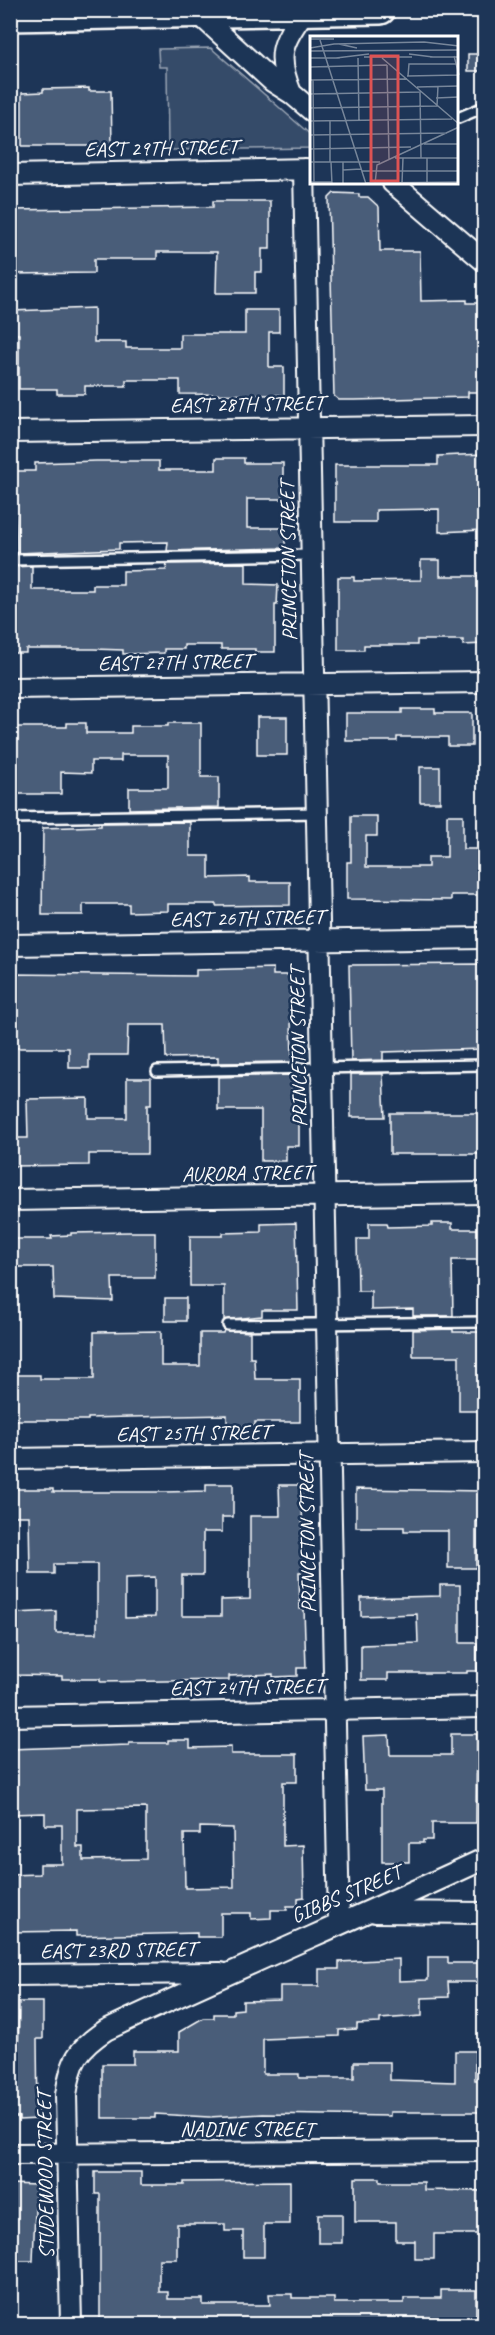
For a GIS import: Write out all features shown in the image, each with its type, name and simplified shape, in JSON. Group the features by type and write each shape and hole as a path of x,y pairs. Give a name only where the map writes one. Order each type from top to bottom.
{"main road":[{"path":"10,17 381,10"}],"street":[{"path":"291,93 284,75 282,50 287,36 304,12"},
{"path":"199,14 272,81 310,109"},
{"name":"EAST 29TH STREET","path":"10,175 308,169"},
{"name":"PRINCETON STREET","path":"308,169 309,427 339,1924"},
{"path":"394,184 484,261"},
{"name":"EAST 28TH STREET","path":"10,432 484,426"},
{"name":"EAST 27TH STREET","path":"10,688 484,682"},
{"name":"EAST 26TH STREET","path":"10,945 484,938"},
{"name":"AURORA STREET","path":"10,1200 484,1193"},
{"name":"EAST 25TH STREET","path":"10,1459 484,1452"},
{"name":"EAST 24TH STREET","path":"10,1716 484,1707"},
{"name":"GIBBS STREET","path":"227,1973 369,1912 484,1859"},
{"path":"369,1912 484,1913"},
{"name":"EAST 23RD STREET","path":"10,1974 227,1973"},
{"name":"STUDEWOOD STREET","path":"71,2325 66,2095 69,2072 76,2055 106,2030 227,1973"},
{"name":"NADINE STREET","path":"10,2154 484,2151"}],"lane":[{"path":"459,118 484,107"},
{"path":"10,560 312,555"},
{"path":"10,818 317,813"},
{"path":"157,1071 484,1065"},
{"path":"228,1325 484,1322"}],"shaded area":[{"path":"211,48 310,134 310,148 168,150 167,67 159,67 158,49"}],"building":[{"path":"468,54 484,54 484,71 468,71"},
{"path":"89,88 89,91 111,91 112,146 22,146 22,93 43,92 43,89"},
{"path":"334,193 359,194 359,197 368,197 379,207 380,251 420,251 421,301 467,300 467,303 484,303 484,392 468,392 468,397 339,400 334,396 329,198"},
{"path":"213,201 270,201 270,249 262,249 262,272 255,272 255,293 216,293 217,252 157,252 157,259 94,259 94,273 11,274 11,210 213,207"},
{"path":"94,308 94,342 126,342 126,348 180,348 180,334 245,334 245,310 279,310 279,332 269,332 269,367 284,367 284,395 180,394 180,380 126,380 126,386 85,386 85,394 57,394 57,389 19,389 19,334 11,334 11,311"},
{"path":"484,454 484,530 439,532 439,509 376,510 376,522 335,522 335,465 438,465 438,456"},
{"path":"216,458 244,458 244,463 283,463 283,499 247,499 247,528 285,528 285,548 167,551 168,542 119,543 119,549 17,553 15,505 10,505 10,471 35,471 35,463 96,461 159,461 159,470 216,470"},
{"path":"421,560 440,560 440,576 484,576 484,644 463,645 463,640 417,640 417,645 364,645 364,650 338,650 338,577 354,577 354,581 421,580"},
{"path":"246,563 246,584 278,585 277,605 275,605 275,652 255,652 255,649 221,649 221,645 184,645 184,649 164,649 164,653 123,654 123,650 26,649 26,653 10,653 10,589 13,589 13,567 32,566 32,590 93,590 93,585 123,585 123,571 166,570 167,564"},
{"path":"402,709 435,709 435,713 472,713 472,746 448,746 448,737 397,737 397,741 346,741 346,713 402,713"},
{"path":"257,717 287,717 287,755 257,755"},
{"path":"67,723 86,723 86,733 131,733 131,726 201,723 201,777 219,777 219,807 129,809 129,788 168,788 168,755 121,755 121,761 91,761 91,773 61,772 61,794 10,794 10,727 67,727"},
{"path":"420,767 440,767 440,802 420,802"},
{"path":"447,815 463,815 463,849 484,849 484,895 451,895 451,900 347,899 347,862 351,862 351,816 377,816 377,836 366,836 366,867 428,867 428,857 447,857"},
{"path":"190,822 190,856 209,856 209,878 250,877 250,882 290,882 290,905 168,904 168,911 129,912 129,904 83,904 83,915 42,915 43,828 101,826 101,823"},
{"path":"484,964 484,1049 383,1052 383,1060 351,1061 349,965"},
{"path":"273,968 273,975 290,975 292,1062 218,1063 218,1057 166,1058 165,1025 128,1025 127,1055 89,1055 89,1068 69,1068 69,1048 10,1048 10,974 196,976 196,970"},
{"path":"351,1074 383,1074 385,1117 351,1117"},
{"path":"292,1075 292,1117 299,1117 299,1146 286,1146 286,1161 261,1161 261,1110 218,1110 218,1077"},
{"path":"127,1078 151,1078 151,1105 147,1105 147,1154 89,1154 89,1165 10,1166 10,1138 28,1138 27,1099 88,1098 88,1118 127,1118"},
{"path":"390,1113 484,1113 484,1154 390,1154"},
{"path":"296,1223 298,1310 262,1310 262,1316 224,1320 224,1286 190,1286 190,1236 223,1236 223,1233 261,1232 261,1224"},
{"path":"369,1223 387,1223 388,1227 452,1223 452,1229 484,1229 484,1260 452,1260 453,1316 413,1316 413,1309 371,1310 371,1291 358,1291 357,1239 369,1239"},
{"path":"155,1232 155,1278 112,1278 113,1301 54,1299 53,1267 10,1267 10,1239 52,1239 51,1236 71,1235 71,1233"},
{"path":"165,1298 186,1298 186,1321 165,1321"},
{"path":"453,1329 453,1332 484,1332 482,1411 459,1411 459,1356 413,1356 413,1330"},
{"path":"224,1330 250,1332 250,1358 254,1358 255,1379 300,1379 300,1422 255,1422 255,1426 227,1426 227,1415 15,1420 15,1375 40,1375 40,1379 94,1379 94,1332 161,1331 161,1366 200,1366 200,1333 223,1333"},
{"path":"206,1484 233,1484 233,1517 222,1517 222,1532 203,1532 203,1575 182,1575 182,1616 221,1616 221,1600 250,1599 250,1516 280,1516 279,1485 302,1485 303,1572 299,1572 300,1609 304,1609 306,1668 297,1668 297,1676 273,1677 273,1674 229,1676 229,1680 100,1682 100,1679 62,1679 62,1676 16,1675 16,1613 56,1611 56,1633 97,1633 97,1564 54,1564 54,1574 30,1574 29,1516 14,1516 14,1489 53,1489 53,1492 206,1491","holes":["155,1577 155,1617 125,1618 125,1578"]},
{"path":"356,1489 484,1491 484,1521 476,1521 476,1568 448,1568 448,1531 404,1531 404,1527 356,1527"},
{"path":"440,1585 460,1585 460,1643 477,1643 477,1671 388,1673 388,1680 361,1680 361,1645 418,1643 417,1614 361,1616 361,1598 440,1596"},
{"path":"451,1734 477,1734 476,1823 432,1823 432,1840 423,1840 423,1843 409,1843 409,1862 382,1862 382,1790 365,1790 363,1736 389,1735 390,1755 451,1755"},
{"path":"168,1740 190,1740 190,1748 231,1747 231,1754 297,1754 297,1782 283,1782 283,1846 303,1845 304,1897 298,1898 298,1906 287,1906 287,1910 271,1910 271,1918 251,1919 251,1913 221,1913 221,1937 197,1937 197,1933 76,1936 76,1931 10,1932 10,1875 40,1874 40,1864 62,1864 62,1825 45,1825 45,1813 10,1814 10,1749 168,1743","holes":["146,1808 146,1859 83,1860 83,1847 77,1847 77,1809","200,1827 233,1828 234,1887 185,1888 184,1834 200,1834"]},
{"path":"428,1957 448,1957 448,1963 484,1963 484,1982 448,1982 449,1997 422,1998 422,2016 380,2019 380,2023 357,2024 357,2029 339,2030 339,2036 263,2039 263,2074 299,2074 299,2078 354,2078 354,2062 390,2062 390,2080 455,2082 455,2051 475,2051 475,2080 484,2080 484,2112 390,2112 390,2116 263,2114 209,2117 155,2114 155,2118 102,2118 102,2064 133,2064 133,2051 179,2051 179,2032 203,2018 214,2018 214,2014 233,2014 233,2010 243,2009 243,2001 280,2000 280,1986 319,1986 319,1969 339,1969 339,1962 399,1959 399,1981 428,1980"},
{"path":"19,2002 43,2002 43,2039 37,2039 38,2119 19,2120 19,2117 10,2117 10,2060 18,2060"},
{"path":"95,2172 141,2172 141,2185 184,2185 184,2182 290,2181 290,2224 264,2224 264,2257 243,2257 243,2231 225,2231 225,2224 177,2224 177,2259 159,2259 159,2292 168,2292 168,2299 203,2299 203,2305 270,2305 269,2294 292,2294 292,2298 334,2298 334,2303 404,2303 404,2298 441,2298 441,2290 476,2290 476,2325 100,2325 100,2194 95,2194"},
{"path":"355,2178 380,2178 380,2182 424,2182 424,2190 484,2191 484,2234 434,2234 434,2259 415,2259 415,2241 396,2241 396,2222 355,2222"},
{"path":"10,2184 36,2185 33,2261 10,2261"},
{"path":"318,2214 342,2214 342,2243 318,2243"}]}
